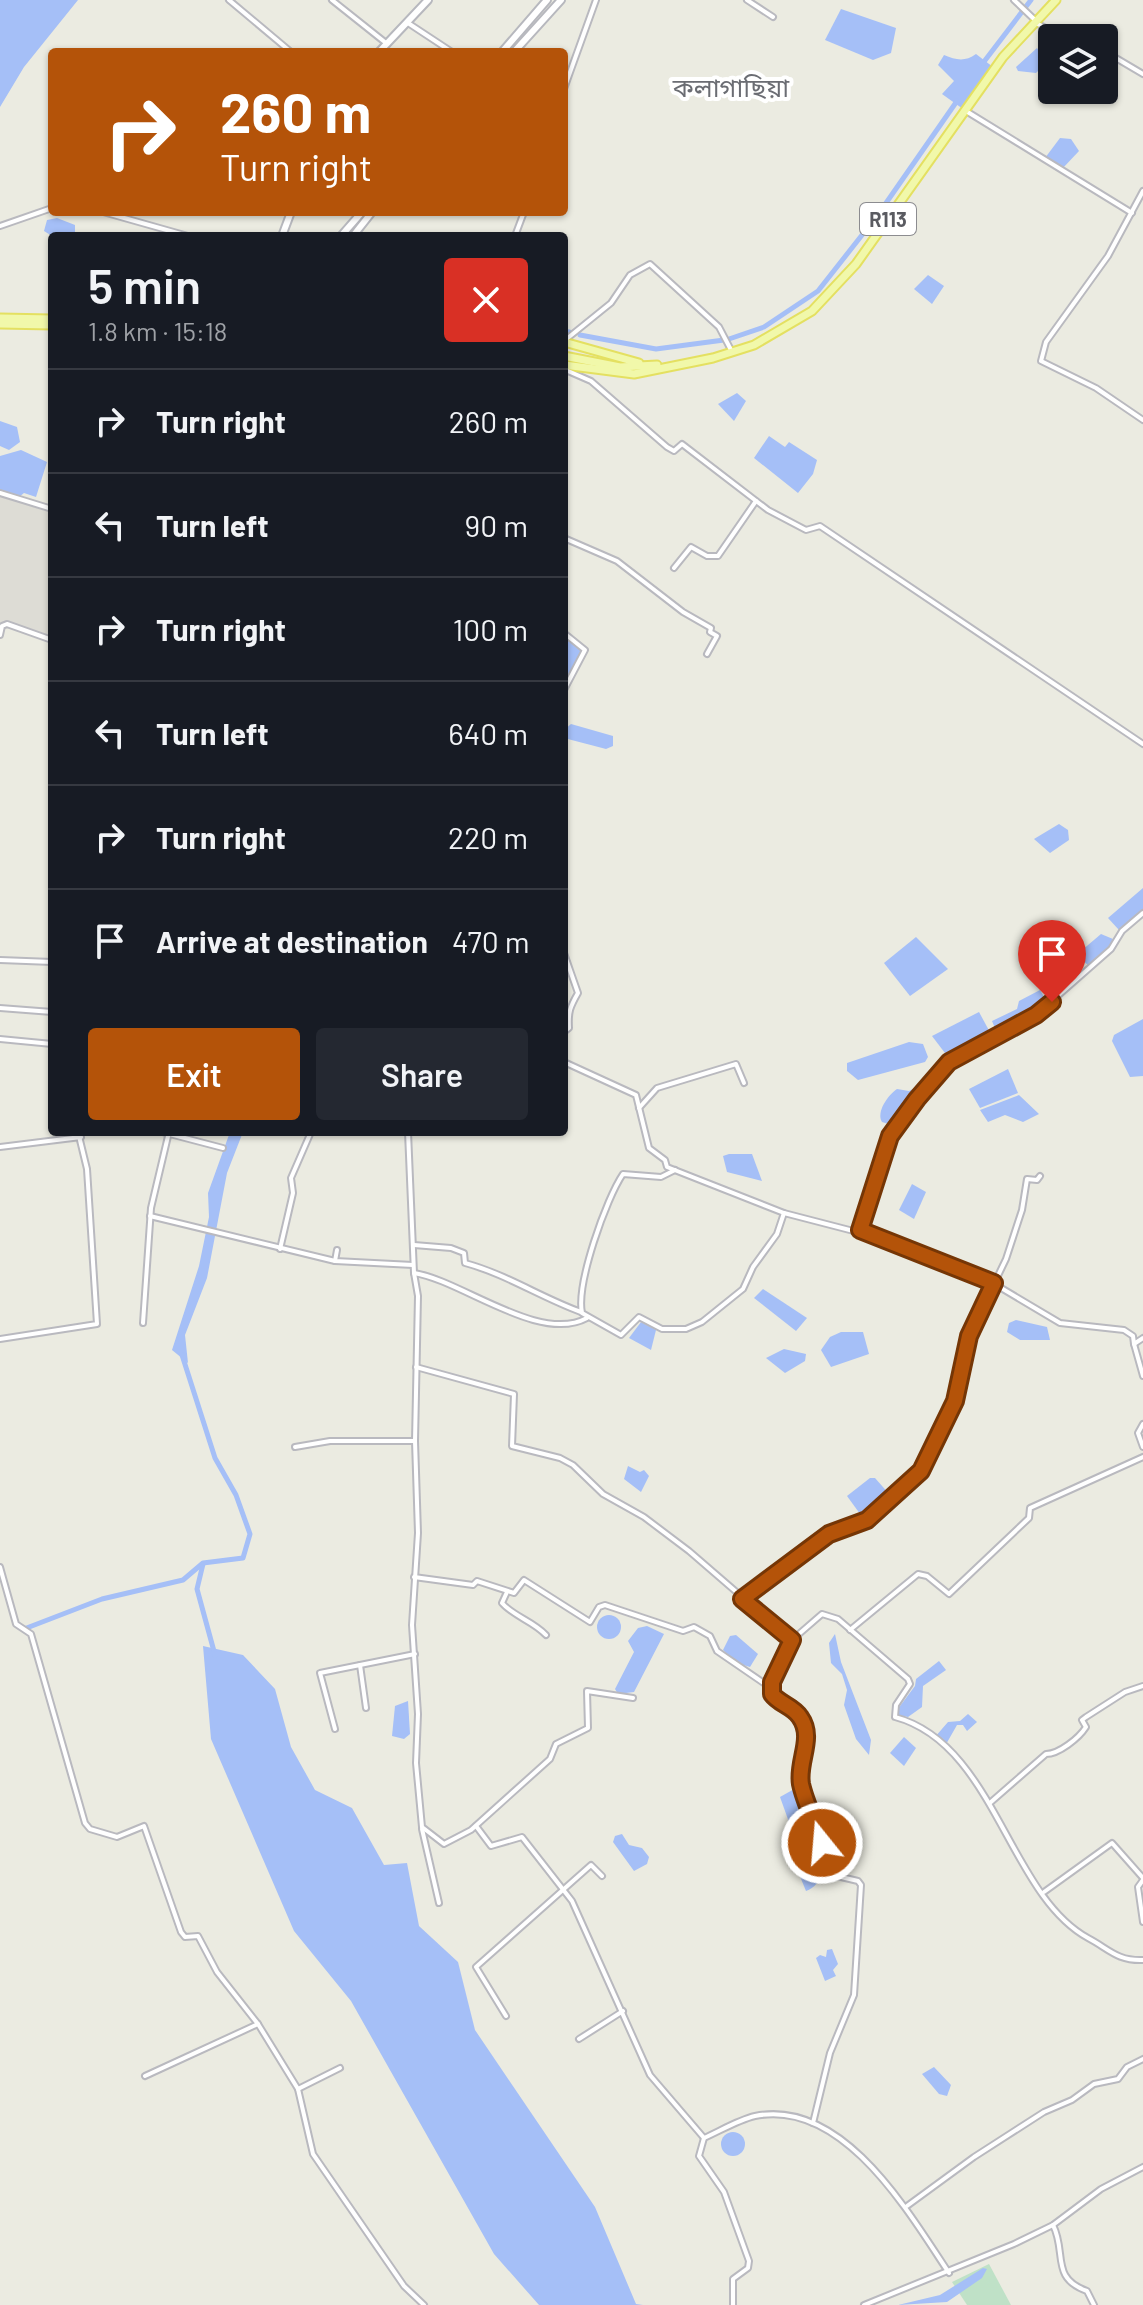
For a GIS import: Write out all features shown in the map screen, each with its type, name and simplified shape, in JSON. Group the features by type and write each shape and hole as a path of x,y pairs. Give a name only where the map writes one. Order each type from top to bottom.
{"main road":[{"path":"505,48 547,0"},
{"path":"518,48 561,0"},
{"name":"R113","path":"568,366 634,374 732,353 777,334 812,311 837,288 964,110 1034,20 1056,0"},
{"path":"382,48 426,2"},
{"path":"344,232 358,216"},
{"path":"356,232 369,216"},
{"path":"0,321 48,322"},
{"path":"568,343 650,365"},
{"name":"R113","path":"568,357 620,367 667,365"}],"street":[{"path":"229,0 286,48"},
{"path":"332,0 386,43"},
{"path":"417,0 426,2"},
{"path":"568,78 596,0"},
{"path":"747,0 773,17"},
{"path":"1014,0 1041,24"},
{"path":"408,23 446,48"},
{"path":"1118,59 1143,74"},
{"path":"964,110 1132,213"},
{"path":"1143,191 1108,256 1046,342 1040,357 1041,361 1096,388 1143,420"},
{"path":"0,226 48,209"},
{"path":"117,216 174,232"},
{"path":"568,339 611,303 630,275 650,264 719,327 732,353"},
{"path":"568,371 591,381 667,447 674,451 682,444 756,501 806,530 820,526 1143,744"},
{"path":"0,493 48,508"},
{"path":"674,568 691,547 707,556 718,556 756,501"},
{"path":"568,540 617,561 683,612 711,628 710,632 717,636 707,654"},
{"path":"0,635 2,626 7,624 48,639"},
{"path":"568,636 585,650 568,682"},
{"path":"860,1230 890,1136 949,1062 1036,1015 1111,949 1122,931 1143,913"},
{"path":"0,960 48,962"},
{"path":"568,964 578,993 568,1012"},
{"path":"0,1008 48,1012"},
{"path":"0,1039 48,1044"},
{"path":"568,1064 633,1092 650,1150 665,1160 667,1167 784,1213 843,1229 860,1230 994,1283 1060,1323 1124,1330 1133,1336 1143,1376"},
{"path":"639,1108 657,1088 736,1064 744,1083"},
{"path":"0,1147 68,1136"},
{"path":"0,1339 97,1324 90,1200 80,1136"},
{"path":"143,1323 150,1216 168,1136"},
{"path":"182,1136 223,1148"},
{"path":"280,1249 293,1193 291,1178 309,1136"},
{"path":"408,1136 413,1265 418,1296 415,1441 418,1533 412,1625 416,1763 422,1827 439,1903"},
{"path":"582,1313 580,1304 590,1252 612,1190 623,1174 661,1177 675,1170"},
{"path":"742,1599 829,1534 867,1520 921,1471 955,1401 969,1336 994,1283 1022,1210 1027,1179 1037,1180 1040,1176"},
{"path":"414,1245 451,1248 464,1253 465,1263 492,1271 621,1335 639,1317 671,1330 702,1322 743,1289 753,1267 777,1234 784,1213"},
{"path":"150,1216 335,1261 413,1265"},
{"path":"335,1261 337,1250"},
{"path":"414,1273 432,1276 487,1303 525,1316 563,1323 587,1318"},
{"path":"1134,1344 1143,1338"},
{"path":"416,1367 514,1394 512,1446 560,1458 573,1465 603,1494 644,1517 689,1551 792,1640"},
{"path":"1143,1424 1138,1433 1143,1447"},
{"path":"295,1447 330,1441 415,1441"},
{"path":"850,1630 918,1574 927,1576 943,1593 949,1594 1029,1518 1030,1508 1143,1457"},
{"path":"0,1567 16,1624 31,1634 85,1823 90,1829 117,1837 144,1826 181,1932 185,1937 198,1936 217,1972 258,2024 298,2089 313,2154 404,2286 424,2305"},
{"path":"414,1577 473,1585 477,1581 514,1593 524,1580 590,1622 599,1607 605,1605 683,1631 694,1627 710,1636 717,1651 771,1688 776,1701 800,1716 806,1734 801,1785 822,1843 824,1873 858,1881 861,1885 854,1995 830,2053 813,2123"},
{"path":"507,1592 502,1603 527,1618 546,1635"},
{"path":"771,1688 792,1640 822,1614 838,1619 909,1682 896,1705 895,1717 913,1721 967,1771 990,1802 1044,1892 1074,1932 1122,1960 1143,1960"},
{"path":"335,1729 320,1673 415,1654"},
{"path":"360,1665 366,1708"},
{"path":"990,1802 1046,1754 1055,1753 1082,1734 1086,1727 1082,1720 1125,1692 1143,1686"},
{"path":"422,1827 444,1844 476,1826 543,1767 556,1744 588,1728 587,1691 633,1698"},
{"path":"476,1826 492,1847 519,1837 524,1839 564,1889 581,1917 650,2075 704,2138"},
{"path":"1044,1892 1112,1843 1143,1879 1138,1887 1143,1922"},
{"path":"506,2016 474,1969 591,1865 602,1876"},
{"path":"579,2039 623,2011"},
{"path":"145,2076 258,2024"},
{"path":"907,2207 974,2157 1044,2112 1072,2100 1094,2084 1118,2079 1127,2067 1143,2059"},
{"path":"298,2089 340,2068"},
{"path":"704,2138 757,2116 813,2123 832,2133 871,2165 907,2207 949,2273"},
{"path":"704,2138 699,2156 724,2192 749,2261 748,2268 733,2279 733,2305"},
{"path":"864,2305 949,2273 1053,2225 1101,2189 1143,2167"},
{"path":"1053,2225 1061,2242 1061,2268 1073,2286 1087,2291 1094,2305"}],"shaded area":[{"path":"0,496 48,512 48,636 0,622"}],"green space":[{"path":"989,2264 1011,2305 967,2305 952,2282"}],"water":[{"path":"0,0 78,0 24,67 0,107"},
{"path":"841,9 896,28 891,53 873,60 825,40"},
{"path":"1037,48 1036,73 1018,71 1016,67"},
{"path":"976,54 993,67 963,109 942,94 954,81 938,65 944,55 960,59"},
{"path":"1060,138 1071,139 1079,151 1062,169 1045,158"},
{"path":"57,218 75,225 75,232 48,234 44,231 47,220"},
{"path":"928,275 944,286 932,304 914,289"},
{"path":"737,393 746,401 734,421 718,404"},
{"path":"0,421 17,427 20,442 9,450 0,446"},
{"path":"769,436 785,447 789,442 817,460 813,474 798,493 754,458"},
{"path":"21,450 47,462 36,497 24,493 19,497 0,491 0,456"},
{"path":"568,640 581,651 568,679"},
{"path":"571,724 613,736 613,746 606,749 568,739 568,727"},
{"path":"1059,824 1068,830 1069,840 1050,853 1034,839"},
{"path":"1143,888 1143,909 1119,930 1108,918"},
{"path":"1101,934 1113,939 1089,966 1080,958 1081,951"},
{"path":"916,937 948,969 910,996 884,963"},
{"path":"1056,970 1065,972 1074,982 1050,998 1040,976"},
{"path":"1040,990 1048,1004 997,1033 992,1021 1017,1009 1019,1001"},
{"path":"979,1012 992,1036 948,1057 932,1036"},
{"path":"1143,1019 1143,1076 1130,1077 1112,1041 1114,1035"},
{"path":"909,1042 923,1044 928,1057 925,1062 858,1080 847,1071 847,1063"},
{"path":"1008,1069 1018,1093 980,1108 969,1089"},
{"path":"926,1082 930,1084 895,1126 882,1122 882,1109 897,1089 909,1091"},
{"path":"1019,1095 1039,1114 1023,1122 1005,1115 988,1122 980,1110"},
{"path":"229,1136 241,1136 227,1173 207,1278 185,1335 188,1363 172,1350 199,1266 209,1217 208,1193"},
{"path":"752,1154 762,1181 727,1172 723,1156"},
{"path":"912,1184 926,1192 914,1219 899,1210"},
{"path":"763,1289 807,1318 796,1331 754,1298"},
{"path":"1016,1320 1047,1327 1050,1340 1020,1340 1007,1332 1009,1323"},
{"path":"641,1322 656,1330 651,1350 629,1338"},
{"path":"841,1332 863,1332 869,1354 831,1367 821,1350 830,1337"},
{"path":"784,1349 806,1354 805,1361 785,1373 766,1358"},
{"path":"628,1466 640,1472 644,1470 649,1476 641,1492 624,1479"},
{"path":"870,1478 875,1478 890,1495 863,1518 847,1496"},
{"path":"609,1615 617,1619 621,1627 617,1635 609,1639 601,1635 597,1627 601,1619"},
{"path":"647,1626 664,1634 634,1692 618,1694 615,1689 634,1652 628,1641 638,1628"},
{"path":"835,1634 841,1662 871,1740 869,1755 856,1739 844,1705 847,1690 842,1674 831,1663 829,1643"},
{"path":"736,1635 758,1654 750,1667 737,1663 723,1650 730,1636"},
{"path":"203,1646 243,1655 275,1689 291,1747 315,1790 352,1808 384,1865 407,1863 419,1926 458,1962 475,2030 595,2207 636,2304 643,2305 539,2305 494,2254 351,2001 294,1931 211,1739"},
{"path":"939,1661 946,1670 923,1686 922,1707 908,1717 898,1715 897,1710 915,1686 916,1679"},
{"path":"408,1701 410,1734 404,1739 392,1736 395,1706"},
{"path":"968,1714 977,1722 967,1731 963,1725 957,1725 945,1746 935,1737 948,1722 960,1721"},
{"path":"904,1737 916,1748 904,1766 890,1753"},
{"path":"796,1788 804,1797 811,1828 799,1850 780,1797"},
{"path":"622,1834 629,1845 642,1848 649,1857 647,1864 634,1871 613,1842 615,1836"},
{"path":"809,1856 819,1864 821,1874 816,1884 806,1891 797,1869 802,1859"},
{"path":"832,1949 838,1964 833,1970 836,1976 825,1981 816,1958 820,1955 826,1957 827,1950"},
{"path":"934,2067 951,2085 947,2096 939,2094 922,2074"},
{"path":"733,2132 741,2136 745,2144 741,2152 733,2156 725,2152 721,2144 725,2136"},
{"path":"983,2268 987,2269 982,2278 947,2302 898,2305 940,2295"}],"waterway":[{"path":"983,63 1031,0"},
{"path":"729,339 764,327 818,291 877,216 957,101"},
{"path":"580,335 656,349 724,340"},
{"path":"24,1629 102,1599 183,1580 203,1563 243,1558 250,1534 236,1495 215,1458 182,1355"},
{"path":"203,1564 197,1589 215,1655"}],"district":[{"name":"কলাগাছিয়া","path":"731,86"}],"route":[{"path":"822,1843 813,1811 801,1785 802,1757 807,1745 803,1723 800,1716 787,1705 776,1701 772,1694 772,1682 792,1640 742,1599 829,1534 867,1520 886,1505 921,1471 938,1439 955,1401 969,1336 980,1307 994,1283 860,1230 890,1136 917,1099 949,1062 1036,1015 1052,1002"}]}
